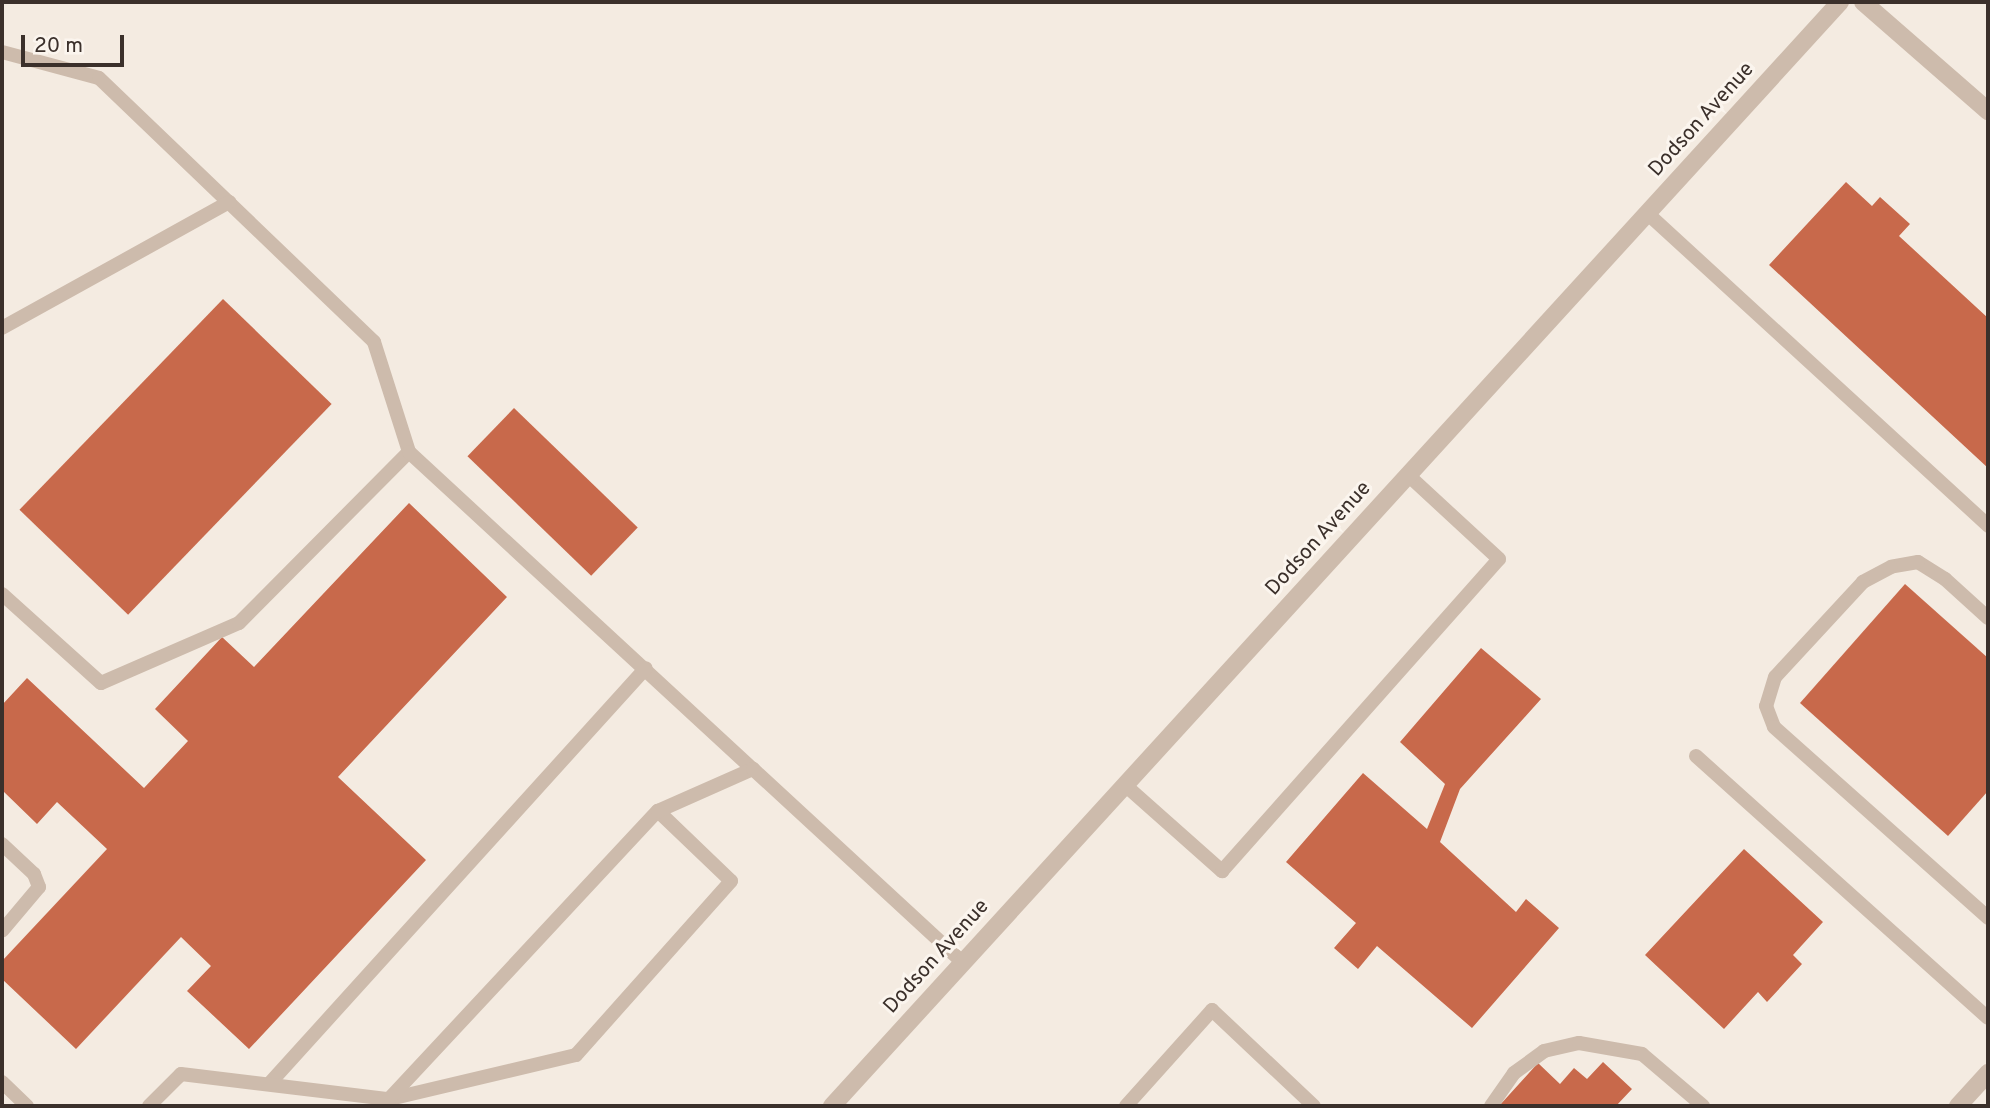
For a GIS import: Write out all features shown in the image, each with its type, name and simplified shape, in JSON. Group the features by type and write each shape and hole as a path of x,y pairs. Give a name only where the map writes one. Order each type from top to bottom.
{"street":[{"name":"Dodson Avenue","path":"832,1106 1840,2"},
{"path":"1863,2 1988,111"},
{"path":"1958,1106 1988,1073"}],"lane":[{"path":"2,52 99,78 374,342 409,452 963,962"},
{"path":"2,328 229,202"},
{"path":"1647,213 1988,527"},
{"path":"2,594 101,683 239,623 409,452"},
{"path":"1125,785 1222,871 1499,559 1408,475"},
{"path":"1988,618 1945,579 1918,562 1891,567 1863,582 1775,677 1766,706 1774,727 1988,918"},
{"path":"269,1084 646,668"},
{"path":"1696,756 1988,1018"},
{"path":"389,1099 658,811 753,769"},
{"path":"149,1106 181,1074 389,1099 576,1055 732,881 658,811"},
{"path":"2,844 34,874 39,887 2,931"},
{"path":"1126,1106 1212,1010 1314,1106"},
{"path":"1490,1106 1514,1073 1544,1051 1579,1044 1642,1054 1703,1106"},
{"path":"2,1082 27,1106"}],"building":[{"path":"1846,182 1872,206 1880,197 1910,224 1899,236 1988,318 1988,468 1769,265"},
{"path":"223,299 332,404 128,615 19,510"},
{"path":"514,408 638,527 591,576 467,456"},
{"path":"409,503 507,597 338,777 426,860 249,1049 187,991 211,966 181,937 76,1049 2,979 2,961 107,849 57,802 37,824 2,790 2,705 27,678 144,788 188,741 155,709 222,637 254,667"},
{"path":"1905,584 1988,658 1988,791 1948,836 1800,703"},
{"path":"1481,648 1541,699 1460,789 1440,842 1516,912 1526,899 1559,928 1472,1028 1377,946 1358,969 1334,948 1356,923 1286,862 1363,773 1427,829 1445,784 1400,742"},
{"path":"1744,849 1823,922 1793,955 1802,964 1767,1002 1758,992 1724,1029 1645,955"},
{"path":"1603,1062 1632,1089 1616,1106 1499,1106 1538,1063 1560,1084 1574,1068 1587,1079"}]}
